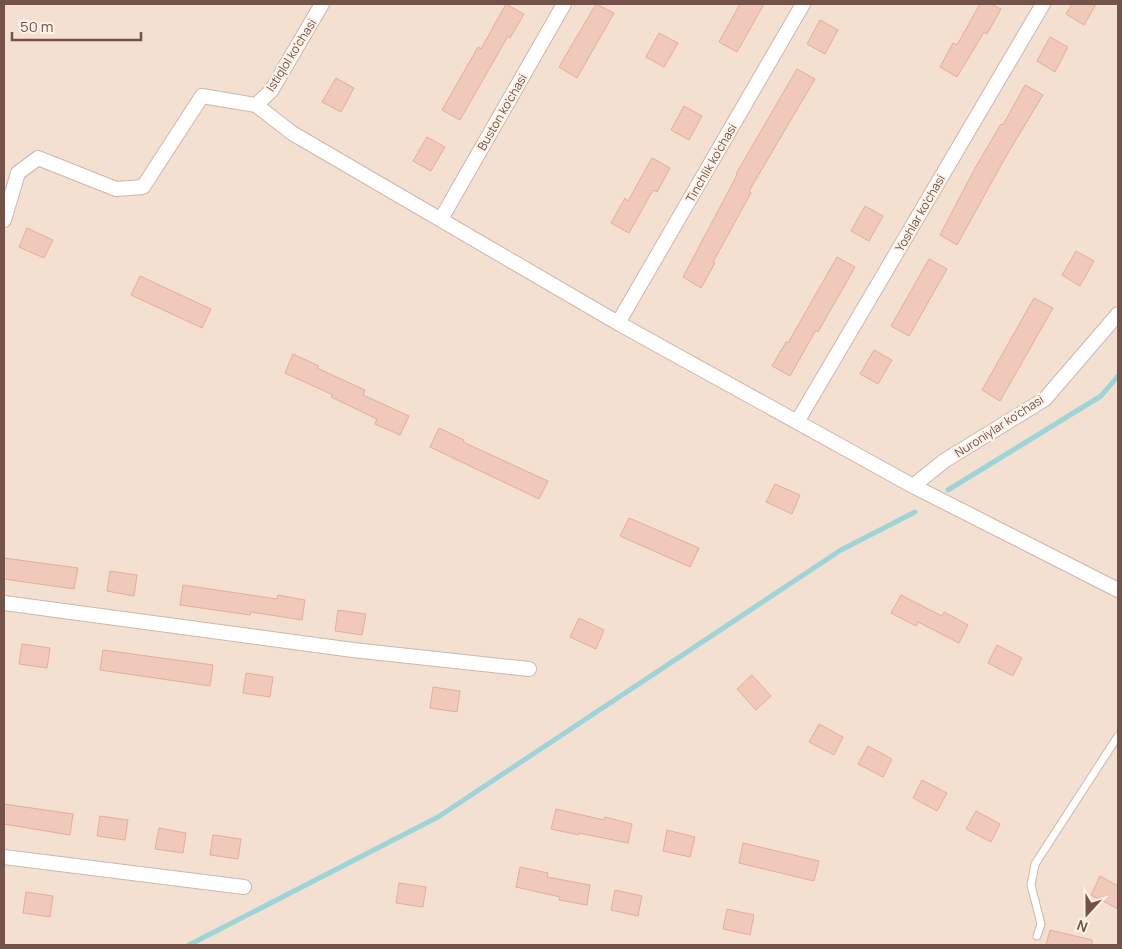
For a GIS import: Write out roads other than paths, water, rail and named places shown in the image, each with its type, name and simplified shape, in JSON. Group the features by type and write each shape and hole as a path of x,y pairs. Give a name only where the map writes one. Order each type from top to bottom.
{"street":[{"name":"Istiqlol ko'chasi","path":"256,105 271,91 322,4"},
{"name":"Buston ko'chasi","path":"440,219 564,4"},
{"name":"Tinchlik ko'chasi","path":"618,323 803,4"},
{"name":"Yoshlar ko'chasi","path":"798,422 1043,4"},
{"path":"4,220 18,173 38,158 116,189 143,187 202,96 256,105 292,133 618,323 913,486 1118,590"},
{"name":"Nuroniylar ko'chasi","path":"913,486 944,461 1045,399 1118,314"},
{"path":"4,603 353,650 529,669"},
{"path":"4,857 244,888"}],"lane":[{"path":"1036,936 1040,924 1031,885 1035,864 1118,736"}],"waterway":[{"path":"948,490 1101,396 1118,376"},
{"path":"189,945 438,817 841,550 915,512"}]}
